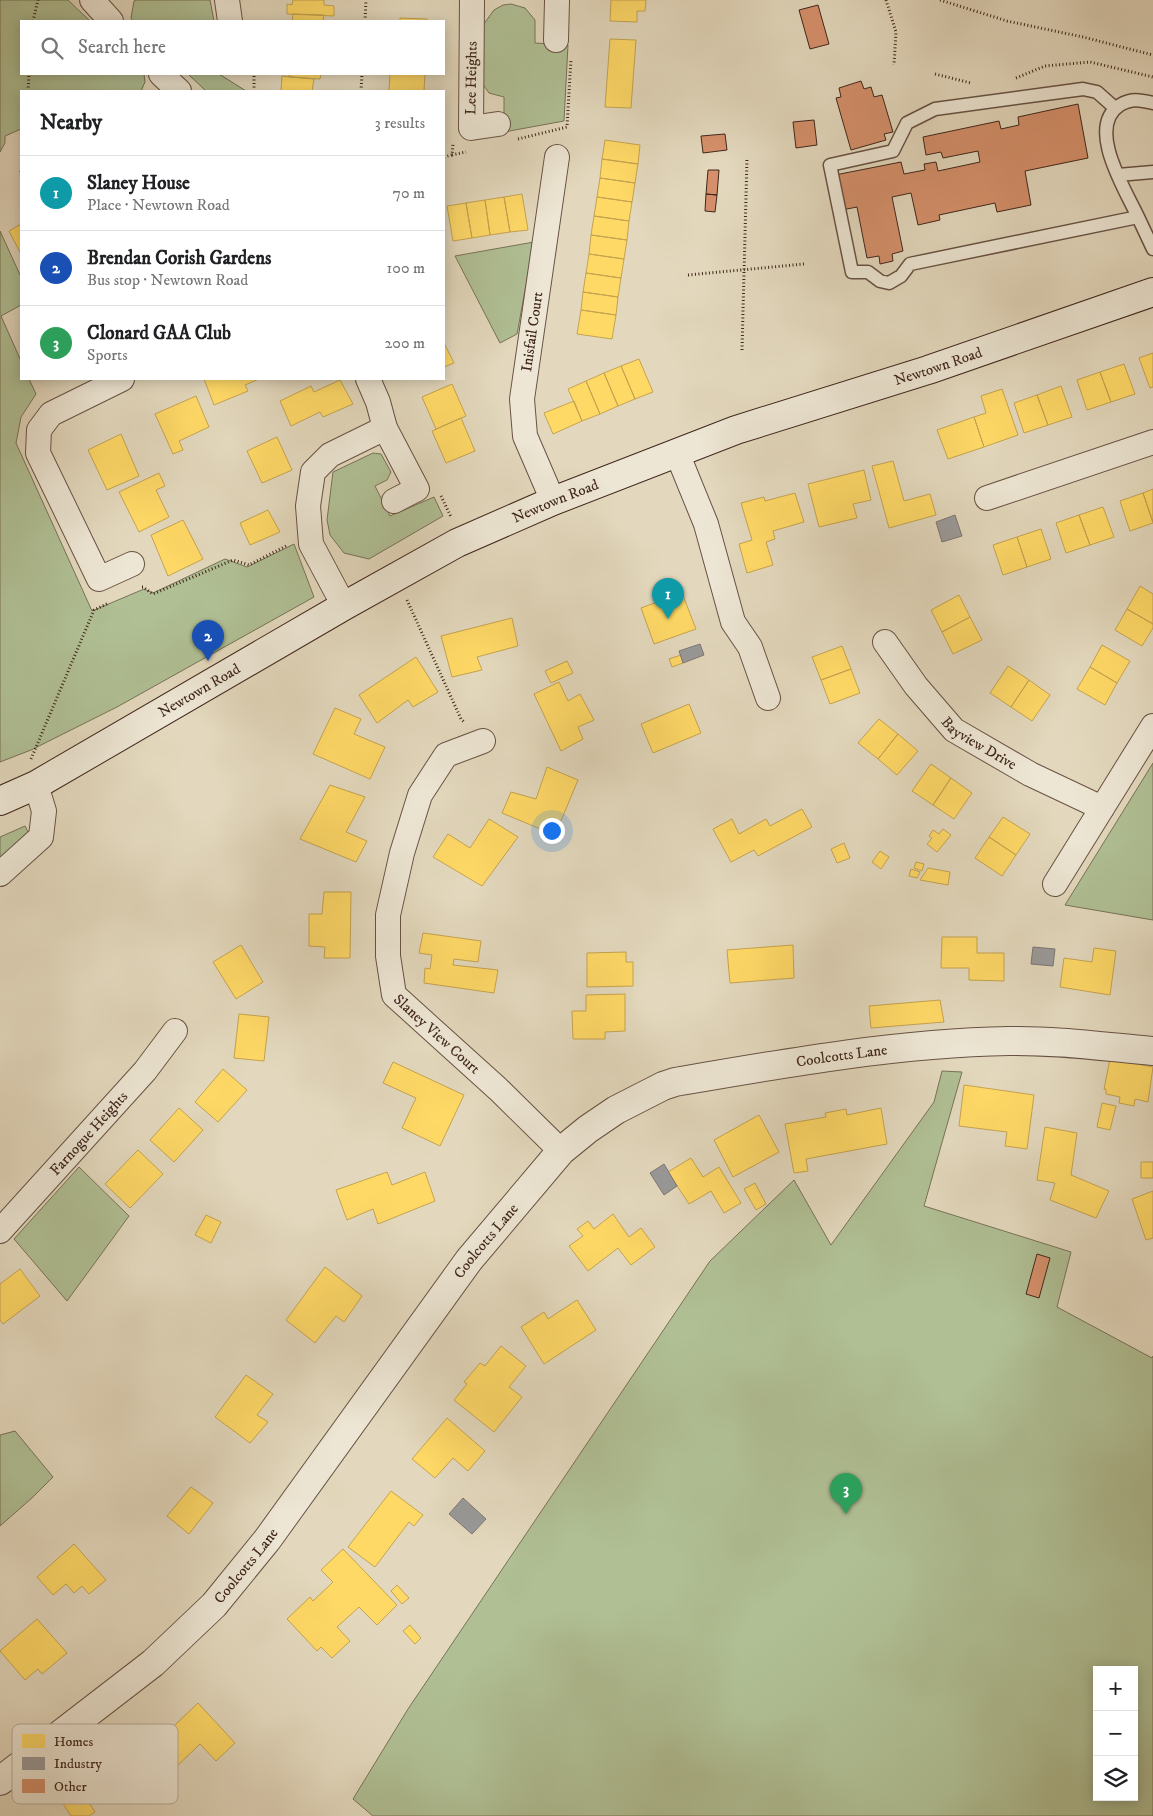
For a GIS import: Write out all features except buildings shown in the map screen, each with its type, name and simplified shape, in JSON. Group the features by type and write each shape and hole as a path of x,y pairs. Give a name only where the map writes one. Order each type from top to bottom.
{"street":[{"path":"227,0 230,20"},
{"name":"Lee Heights","path":"472,0 471,128 504,132"},
{"path":"545,0 557,0 556,40"},
{"name":"Inisfail Court","path":"553,501 525,436 522,399 557,157"},
{"name":"Newtown Road","path":"0,801 36,785 344,606 457,543 553,501 744,427 928,370 1153,292"},
{"path":"120,380 51,414 39,430 38,454 99,579 132,564"},
{"path":"368,380 378,402 385,428 417,489 394,500"},
{"path":"344,606 311,544 308,506 313,472 330,455 385,428"},
{"path":"987,498 1153,442"},
{"path":"677,453 706,524 733,622 750,647 768,698"},
{"name":"Bayview Drive","path":"885,642 916,686 954,730 1030,774 1102,808"},
{"path":"1055,884 1153,726"},
{"name":"Slaney View Court","path":"483,741 446,755 420,795 402,853 388,915 388,956 394,994 498,1089 561,1151"},
{"path":"0,874 41,837 44,811 36,785"},
{"name":"Farnogue Heights","path":"0,1231 145,1071 175,1031"},
{"name":"Coolcotts Lane","path":"75,1724 153,1663 214,1605 267,1540 469,1260 561,1151 588,1129 616,1110 663,1086 675,1082 775,1065 934,1045 1011,1041 1153,1051"},
{"name":"Coolcotts Lane","path":"0,1782 12,1773"}],"lane":[{"path":"1115,108 1098,92 1083,89 935,109 907,123 893,151 830,165 852,272 868,272 880,281 889,283 901,276 910,264 1138,217"},
{"path":"1153,103 1138,99 1125,102 1115,108 1108,119 1105,138 1109,157 1153,249"},
{"path":"1118,175 1153,172"}],"path":[{"path":"33,20 38,0"},
{"path":"365,20 366,0"},
{"path":"886,0 896,32 894,65"},
{"path":"940,0 1007,21 1083,37 1153,55"},
{"path":"504,132 567,127 573,41 556,40"},
{"path":"1010,80 1044,66 1090,62 1153,77"},
{"path":"935,74 966,83 975,83"},
{"path":"28,90 29,75"},
{"path":"254,75 254,90"},
{"path":"361,90 362,75"},
{"path":"452,155 471,150"},
{"path":"742,350 747,158"},
{"path":"688,275 804,264"},
{"path":"135,590 143,587 153,594 233,560 249,565 294,542 311,544"},
{"path":"396,577 461,719 483,741"},
{"path":"36,785 30,757 94,610 111,602"}],"green space":[{"path":"0,0 68,0 89,20 20,20 20,75 144,75 145,82 141,90 20,90 20,129 5,136 5,143 0,152"},
{"path":"210,0 214,20 132,20 131,18 134,1"},
{"path":"511,4 525,8 535,20 535,43 568,45 564,121 504,132 504,97 489,93 482,83 483,25 494,10 503,5"},
{"path":"189,75 221,75 244,90 205,90"},
{"path":"0,231 20,275 20,306 1,316 20,359 20,380 29,380 36,394 21,417 16,443 92,611 144,589 153,593 225,559 247,567 294,544 314,597 117,707 31,750 0,762"},
{"path":"534,242 517,334 500,343 455,256"},
{"path":"373,453 381,454 391,472 387,480 375,486 390,516 434,497 443,516 369,559 344,553 330,535 327,520 333,472"},
{"path":"1153,763 1153,920 1065,905"},
{"path":"25,826 28,832 15,848 0,861 0,837"},
{"path":"942,1071 962,1072 924,1206 1071,1252 1057,1307 1152,1358 1153,1356 1153,1816 373,1816 353,1799 408,1709 710,1261 794,1180 831,1245 934,1102"},
{"path":"79,1167 129,1216 67,1301 14,1239"},
{"path":"15,1431 53,1477 0,1526 0,1435"}],"place":[{"name":"Slaney House","path":"668,619"},
{"name":"Brendan Corish Gardens","path":"208,661"},
{"name":"Clonard GAA Club","path":"846,1514"}]}
